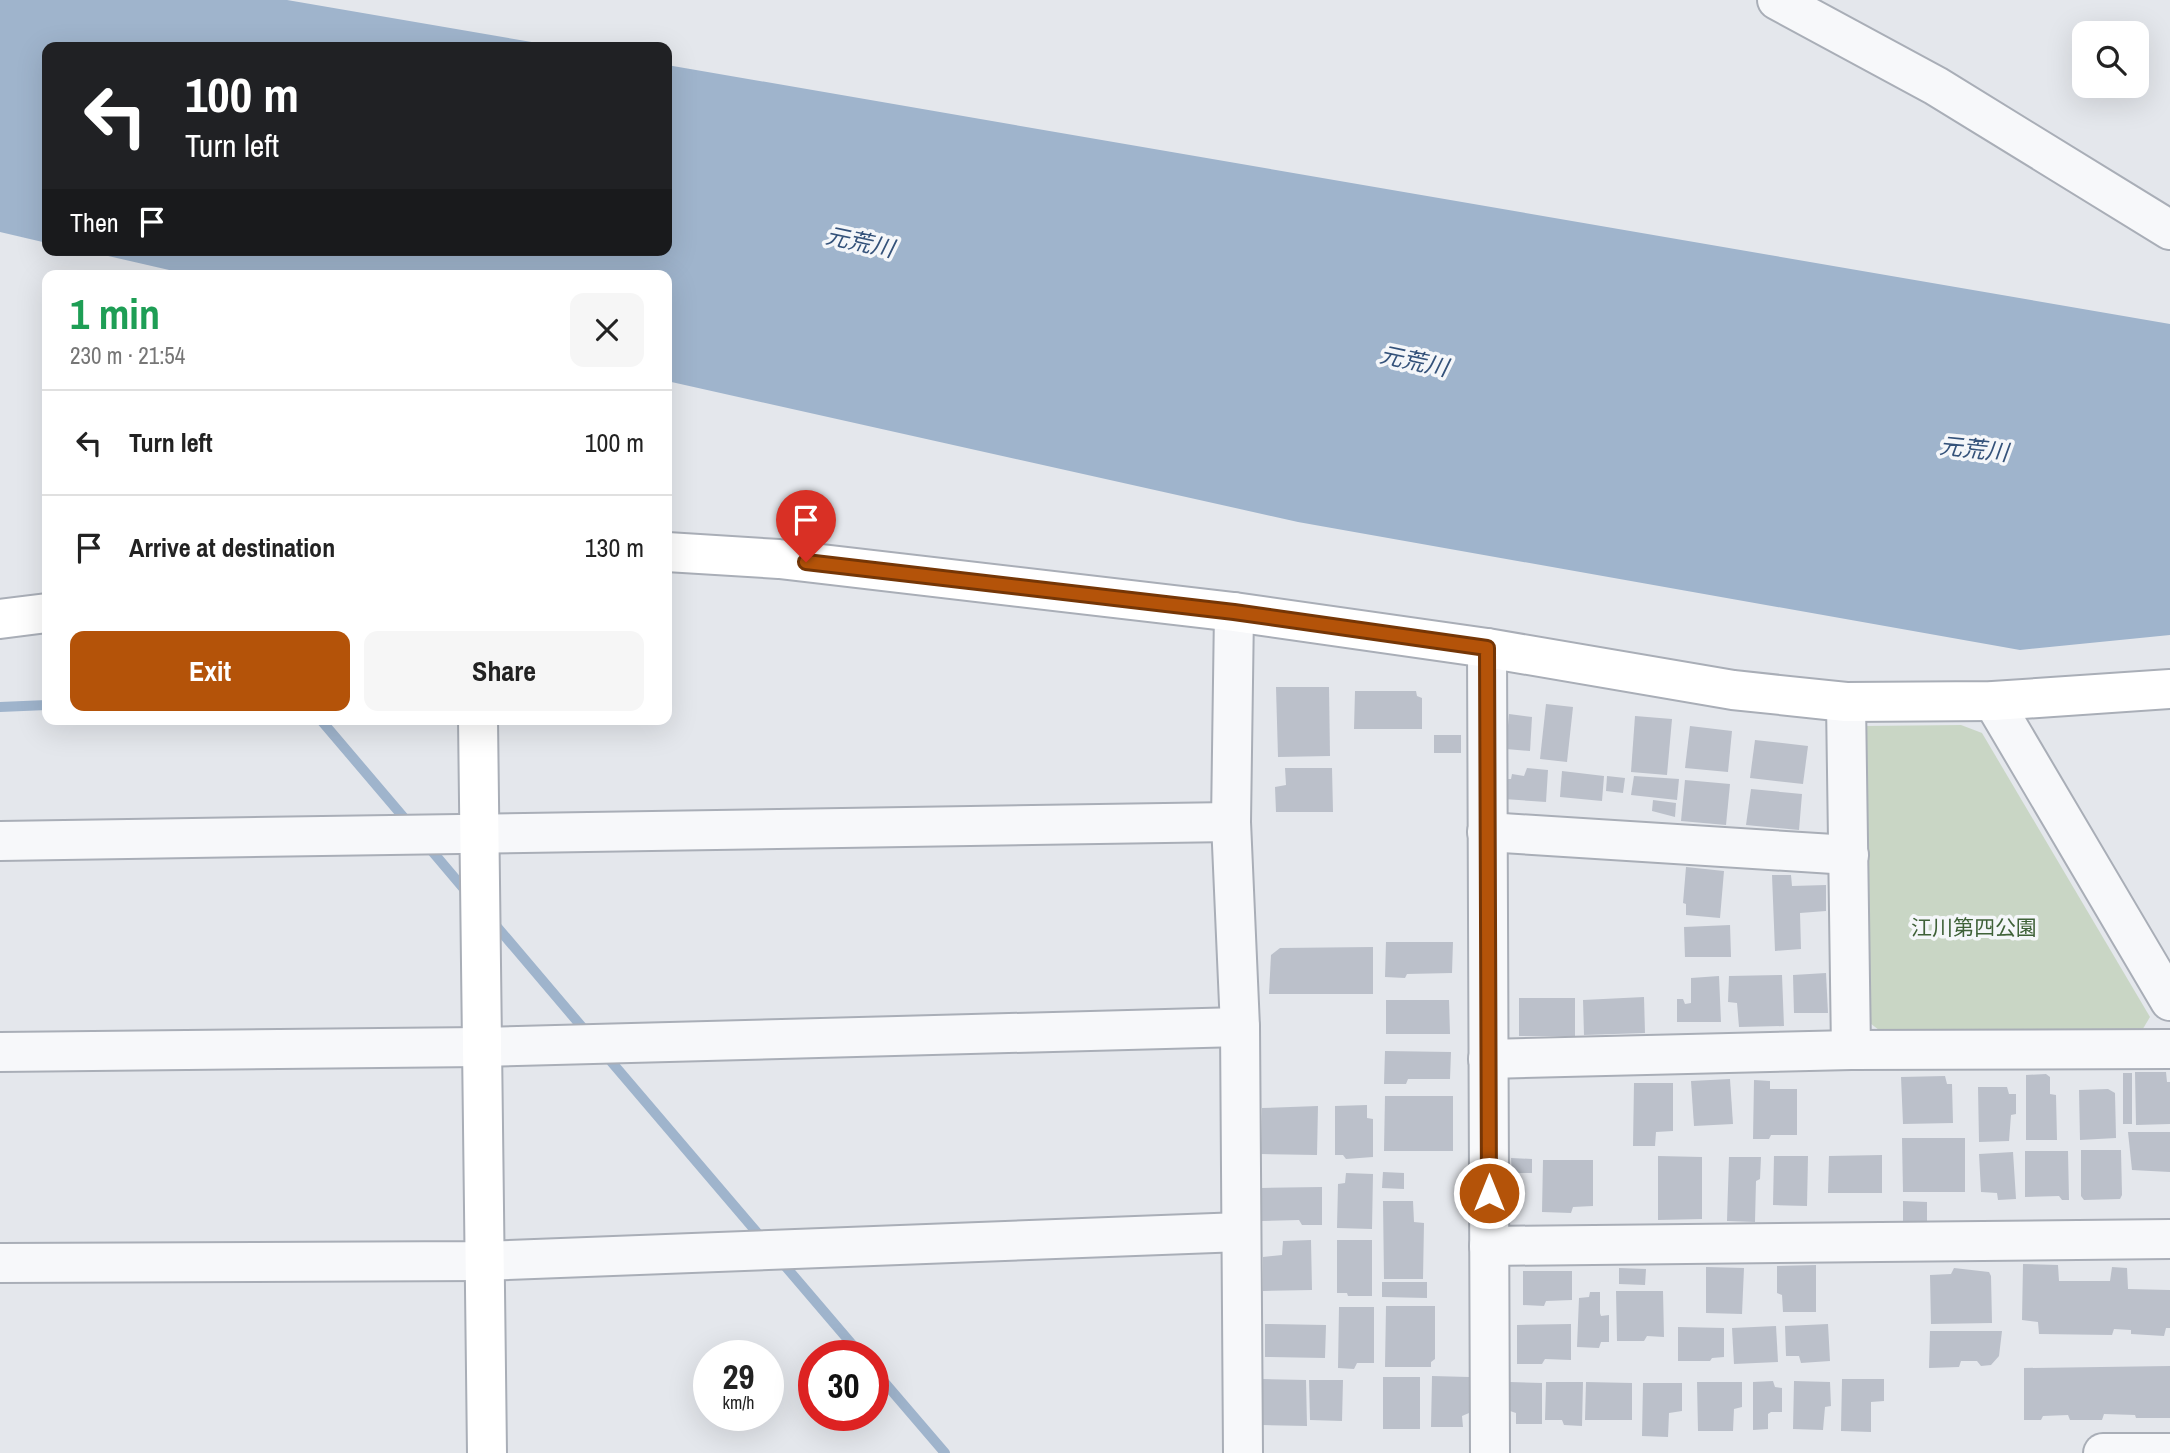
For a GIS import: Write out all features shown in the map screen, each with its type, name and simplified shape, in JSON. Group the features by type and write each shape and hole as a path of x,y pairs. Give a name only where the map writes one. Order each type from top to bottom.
{"street":[{"path":"1777,0 1936,86 2170,230"},
{"path":"672,552 779,559 1234,612 1487,648 1732,690 1846,702 1993,701 2170,689"},
{"path":"1234,612 1231,822 1240,1027 1242,1453"},
{"path":"0,619 42,614"},
{"path":"1487,648 1489,1453"},
{"path":"1993,701 2170,1001"},
{"path":"1846,702 1851,1050"},
{"path":"478,725 486,1453"},
{"path":"0,841 1231,822"},
{"path":"1487,832 1849,855"},
{"path":"0,1052 481,1047 1240,1027"},
{"path":"1488,1059 1851,1050 2170,1049"},
{"path":"0,1263 484,1261 1241,1232"},
{"path":"1489,1246 2170,1239"},
{"path":"2103,1453 2170,1452"}],"green space":[{"name":"江川第四公園","path":"1961,725 1982,733 2150,1017 2141,1032 1888,1037 1866,1020 1864,726"}],"water":[{"path":"0,0 287,0 532,42 42,42 42,242 0,232"},
{"name":"元荒川","path":"672,66 2170,324 2170,635 2020,650 1298,522 672,382 672,270 169,270 108,256 672,256"}],"building":[{"path":"1276,687 1329,687 1330,756 1278,757"},
{"path":"1355,691 1416,691 1417,696 1422,698 1422,729 1354,729"},
{"path":"1546,704 1573,707 1567,762 1540,759"},
{"path":"1509,714 1532,717 1530,751 1506,749"},
{"path":"1635,716 1672,719 1667,775 1631,772"},
{"path":"1690,726 1732,731 1728,772 1685,768"},
{"path":"1434,735 1461,735 1461,753 1434,753"},
{"path":"1755,740 1808,746 1803,784 1750,778"},
{"path":"1285,768 1332,768 1333,812 1276,812 1275,787 1286,785"},
{"path":"1527,768 1548,770 1546,802 1504,799 1505,779 1511,779 1512,774 1524,776"},
{"path":"1562,771 1604,776 1602,801 1560,797"},
{"path":"1607,776 1625,778 1623,793 1606,791"},
{"path":"1634,776 1679,779 1677,800 1631,795"},
{"path":"1685,780 1730,784 1726,825 1681,821"},
{"path":"1751,789 1802,794 1799,830 1746,825"},
{"path":"1653,800 1676,803 1675,817 1652,811"},
{"path":"1686,867 1724,871 1720,918 1686,915 1686,904 1683,903"},
{"path":"1772,875 1791,875 1792,886 1826,885 1826,911 1800,913 1801,949 1775,951"},
{"path":"1730,925 1731,957 1685,957 1684,927"},
{"path":"1386,942 1453,942 1452,973 1407,974 1405,978 1385,977"},
{"path":"1373,947 1373,994 1269,994 1271,955 1280,948"},
{"path":"1826,973 1828,1013 1794,1013 1793,975"},
{"path":"1782,975 1784,1026 1739,1027 1737,1003 1728,1002 1729,976"},
{"path":"1719,976 1721,1022 1677,1022 1677,999 1683,999 1685,1004 1691,1003 1691,978"},
{"path":"1644,997 1645,1033 1584,1035 1583,1000"},
{"path":"1519,998 1575,998 1575,1036 1519,1036"},
{"path":"1386,1000 1449,1000 1450,1034 1386,1034"},
{"path":"1385,1051 1451,1052 1450,1079 1408,1079 1406,1084 1384,1084"},
{"path":"2135,1072 2166,1072 2167,1082 2170,1082 2170,1124 2136,1125"},
{"path":"2123,1073 2132,1073 2132,1124 2123,1124"},
{"path":"2046,1074 2050,1077 2050,1094 2056,1095 2057,1140 2026,1140 2026,1075"},
{"path":"1945,1076 1947,1084 1952,1084 1953,1123 1903,1124 1901,1077"},
{"path":"1730,1079 1733,1124 1694,1126 1691,1081"},
{"path":"1754,1080 1770,1081 1770,1089 1797,1089 1797,1135 1771,1135 1769,1139 1753,1139"},
{"path":"1634,1083 1673,1083 1673,1131 1656,1132 1655,1146 1633,1146"},
{"path":"1978,1087 2007,1087 2009,1094 2016,1094 2016,1114 2011,1115 2009,1141 1979,1142"},
{"path":"2108,1089 2115,1093 2116,1138 2080,1140 2079,1090"},
{"path":"1385,1096 1453,1096 1453,1151 1384,1151"},
{"path":"1367,1105 1367,1118 1373,1119 1373,1157 1346,1159 1343,1155 1335,1155 1335,1106"},
{"path":"1318,1106 1317,1155 1261,1154 1262,1108"},
{"path":"2128,1132 2170,1132 2170,1172 2132,1170"},
{"path":"1902,1138 1965,1138 1965,1192 1903,1192"},
{"path":"2081,1150 2121,1150 2120,1199 2084,1200 2081,1196"},
{"path":"2025,1151 2068,1151 2069,1200 2062,1200 2059,1196 2025,1197"},
{"path":"2013,1152 2016,1199 1998,1200 1997,1193 1981,1192 1979,1154"},
{"path":"1882,1155 1882,1193 1828,1193 1829,1156"},
{"path":"1658,1156 1702,1157 1702,1219 1658,1220"},
{"path":"1774,1156 1808,1156 1807,1206 1773,1205"},
{"path":"1729,1157 1761,1157 1760,1179 1756,1181 1755,1222 1727,1221"},
{"path":"1511,1158 1532,1159 1532,1173 1512,1173"},
{"path":"1543,1160 1593,1160 1593,1206 1573,1207 1571,1213 1542,1212"},
{"path":"1383,1172 1404,1173 1404,1189 1382,1188"},
{"path":"1346,1173 1373,1174 1372,1229 1337,1228 1338,1184 1345,1183"},
{"path":"1322,1187 1322,1225 1302,1225 1299,1220 1262,1221 1262,1188"},
{"path":"1383,1201 1413,1201 1414,1222 1424,1223 1423,1279 1384,1279"},
{"path":"1903,1201 1927,1202 1927,1221 1903,1221"},
{"path":"1311,1240 1312,1290 1263,1291 1263,1257 1282,1255 1283,1241"},
{"path":"1337,1240 1372,1240 1372,1296 1337,1293"},
{"path":"2023,1264 2058,1265 2059,1281 2110,1281 2112,1267 2127,1268 2128,1289 2170,1290 2170,1328 2166,1328 2164,1336 2131,1334 2131,1330 2114,1329 2112,1335 2039,1334 2038,1322 2022,1320"},
{"path":"1816,1265 1816,1312 1783,1312 1782,1295 1777,1293 1777,1266"},
{"path":"1706,1267 1744,1268 1742,1314 1706,1313"},
{"path":"1619,1268 1646,1269 1645,1285 1619,1284"},
{"path":"1954,1268 1989,1272 1992,1323 1931,1324 1930,1275 1951,1274"},
{"path":"1523,1271 1572,1271 1572,1300 1546,1301 1544,1306 1523,1305"},
{"path":"1382,1282 1427,1282 1427,1298 1382,1297"},
{"path":"1616,1291 1663,1291 1664,1337 1647,1336 1644,1341 1617,1341"},
{"path":"1590,1292 1600,1292 1601,1316 1609,1315 1609,1342 1601,1342 1599,1348 1577,1347 1579,1298 1589,1297"},
{"path":"1386,1306 1435,1306 1435,1359 1431,1362 1431,1367 1385,1367"},
{"path":"1339,1307 1374,1307 1374,1363 1357,1363 1354,1369 1338,1368"},
{"path":"1265,1324 1326,1325 1325,1358 1265,1357"},
{"path":"1571,1324 1571,1360 1545,1359 1542,1364 1517,1364 1517,1325"},
{"path":"1828,1324 1830,1361 1801,1363 1799,1356 1786,1356 1785,1326"},
{"path":"1776,1326 1778,1362 1734,1364 1732,1328"},
{"path":"1678,1327 1724,1328 1724,1357 1712,1358 1710,1361 1678,1361"},
{"path":"1930,1331 2002,1331 1999,1356 1991,1365 1981,1366 1977,1361 1961,1361 1959,1367 1929,1368"},
{"path":"2170,1366 2170,1418 2104,1414 2102,1420 2070,1420 2068,1415 2024,1420 2024,1368"},
{"path":"1432,1376 1469,1377 1469,1413 1462,1416 1463,1427 1431,1427"},
{"path":"1383,1377 1420,1377 1420,1429 1383,1429"},
{"path":"1263,1379 1306,1380 1307,1426 1263,1425"},
{"path":"1842,1379 1884,1379 1884,1401 1871,1402 1871,1432 1841,1431"},
{"path":"1309,1380 1343,1380 1342,1421 1310,1420"},
{"path":"1773,1381 1775,1387 1782,1388 1782,1412 1768,1414 1768,1429 1753,1430 1753,1382"},
{"path":"1794,1381 1830,1382 1831,1406 1825,1407 1823,1430 1793,1429"},
{"path":"1510,1382 1542,1383 1542,1424 1516,1424 1516,1413 1510,1411"},
{"path":"1546,1382 1583,1382 1582,1426 1564,1425 1562,1420 1545,1420"},
{"path":"1586,1382 1632,1383 1632,1420 1585,1420"},
{"path":"1697,1382 1742,1382 1742,1407 1734,1409 1733,1431 1698,1431"},
{"path":"1643,1383 1682,1383 1682,1411 1669,1413 1668,1437 1642,1436"}],"waterway":[{"path":"0,707 42,705"},
{"path":"325,725 411,826"},
{"path":"426,844 470,896"},
{"path":"492,921 588,1034"},
{"path":"603,1052 765,1242"},
{"path":"780,1260 848,1340"},
{"path":"889,1388 945,1453"}],"route":[{"path":"806,562 1234,612 1487,648 1489,1193"}]}
